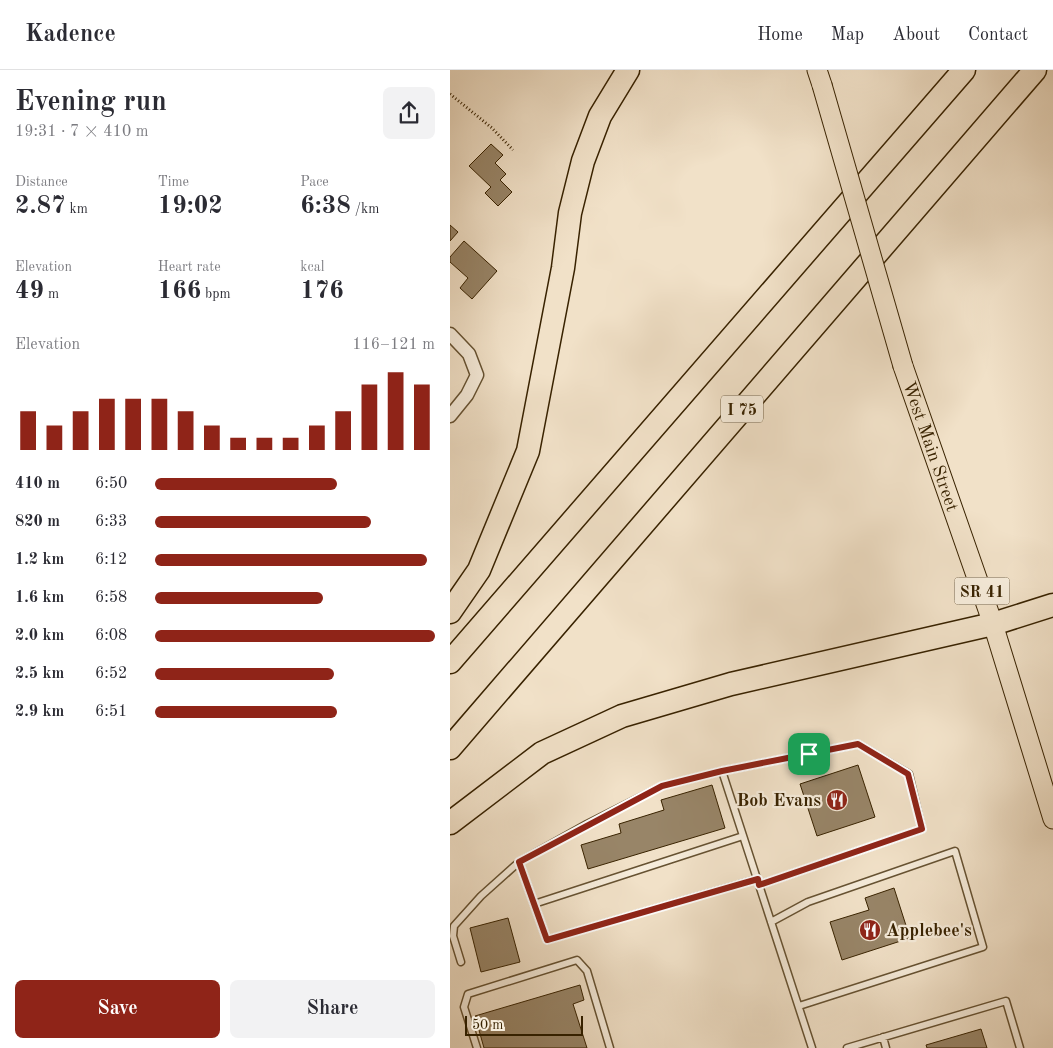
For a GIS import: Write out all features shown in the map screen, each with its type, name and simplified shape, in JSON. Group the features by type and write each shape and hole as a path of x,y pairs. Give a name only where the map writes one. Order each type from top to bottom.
{"highway":[{"path":"450,612 479,570 528,451 563,268 570,213 583,161 600,116 628,70"},
{"path":"450,662 964,70"},
{"name":"I 75","path":"450,748 1035,70"},
{"path":"450,823 542,753 622,716 731,684 994,624 1053,604"}],"main road":[{"name":"West Main Street","path":"819,77 903,366 994,624 1053,819"}],"street":[{"path":"450,334 469,354 476,375 467,395 450,416"}],"lane":[{"path":"461,962 453,936 454,926 481,896 519,862 662,786 722,771 858,744 908,774 922,829 758,882 547,940 519,862"},
{"path":"722,771 812,1048"},
{"path":"534,904 743,836"},
{"path":"771,922 808,902 955,852 983,947 798,1006"},
{"path":"477,1048 464,1007 468,994 577,960 587,971 610,1048"},
{"path":"847,1048 1006,1001 1020,1048"},
{"path":"883,1037 886,1048"}],"path":[{"path":"450,94 492,128 513,150"}],"building":[{"path":"491,144 503,155 495,163 506,174 500,180 512,192 498,206 485,193 491,187 469,166"},
{"path":"450,225 458,232 450,241"},
{"path":"464,241 497,271 472,299 460,288 468,278 450,262 450,257"},
{"name":"Bob Evans","path":"858,765 875,817 817,836 800,784"},
{"path":"712,785 725,828 588,869 581,845 621,833 619,824 664,810 661,800"},
{"name":"Applebee's","path":"894,888 910,938 842,960 830,922 869,910 865,898"},
{"path":"508,918 520,962 481,972 470,928"},
{"path":"580,985 584,1000 573,1004 587,1048 484,1048 475,1016"},
{"path":"981,1029 987,1048 927,1048 926,1045"}],"place":[{"name":"Bob Evans","path":"837,800"},
{"name":"Applebee's","path":"870,930"}],"route":[{"path":"858,744 908,774 922,829 759,885 758,879 547,940 519,862 587,824 662,786 722,771 809,754 858,744"}]}
